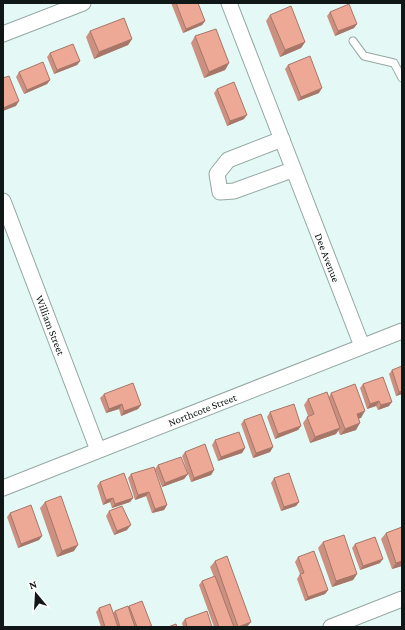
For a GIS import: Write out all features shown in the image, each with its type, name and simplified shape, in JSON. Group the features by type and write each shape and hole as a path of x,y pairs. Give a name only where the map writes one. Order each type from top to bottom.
{"street":[{"path":"3,34 83,3"},
{"name":"Dee Avenue","path":"230,3 282,139 292,170 362,346"},
{"path":"282,139 228,160 217,174 220,192 234,191 292,170"},
{"name":"William Street","path":"3,201 98,450"},
{"name":"Northcote Street","path":"3,488 402,331"},
{"path":"331,627 402,599"}],"lane":[{"path":"353,41 364,56 394,63 402,78"}],"building":[{"path":"176,3 198,3 205,21 186,29"},
{"path":"349,4 357,24 338,31 330,12"},
{"path":"291,6 305,42 285,50 270,15"},
{"path":"124,18 132,39 99,52 90,31"},
{"path":"216,29 229,63 209,72 195,36"},
{"path":"73,44 80,61 57,70 50,53"},
{"path":"310,56 322,88 301,97 288,65"},
{"path":"43,62 50,80 27,90 19,72"},
{"path":"9,76 19,101 3,108 3,78"},
{"path":"234,82 247,115 230,121 217,89"},
{"path":"402,366 402,391 399,392 392,370"},
{"path":"383,377 392,402 381,405 379,401 370,404 363,384"},
{"path":"133,383 141,405 124,411 122,404 109,409 104,394"},
{"path":"355,384 365,411 357,414 360,423 345,429 331,393"},
{"path":"327,392 340,428 315,437 307,417 314,414 308,399"},
{"path":"294,404 301,426 278,434 270,412"},
{"path":"261,414 273,447 256,453 244,420"},
{"path":"239,432 245,448 221,457 215,440"},
{"path":"205,444 214,470 194,478 185,452"},
{"path":"181,457 188,474 165,483 158,465"},
{"path":"154,467 167,505 155,509 149,492 138,495 131,474"},
{"path":"124,473 133,498 115,504 113,498 106,500 100,482"},
{"path":"289,473 299,502 284,507 274,478"},
{"path":"61,496 78,545 62,551 45,502"},
{"path":"31,505 42,536 21,544 10,513"},
{"path":"122,506 131,525 117,531 109,511"},
{"path":"402,527 402,561 396,563 386,533"},
{"path":"344,535 357,574 336,581 323,542"},
{"path":"375,537 383,559 363,566 355,544"},
{"path":"314,551 328,590 308,597 300,574 304,573 298,557"},
{"path":"227,556 251,622 238,627 215,561"},
{"path":"215,576 234,627 219,627 202,581"},
{"path":"142,601 152,627 137,627 129,606"},
{"path":"110,604 118,627 105,627 99,608"},
{"path":"128,606 135,627 120,627 115,611"},
{"path":"207,611 212,627 187,627 185,619"},
{"path":"176,624 177,627 168,627"}]}
